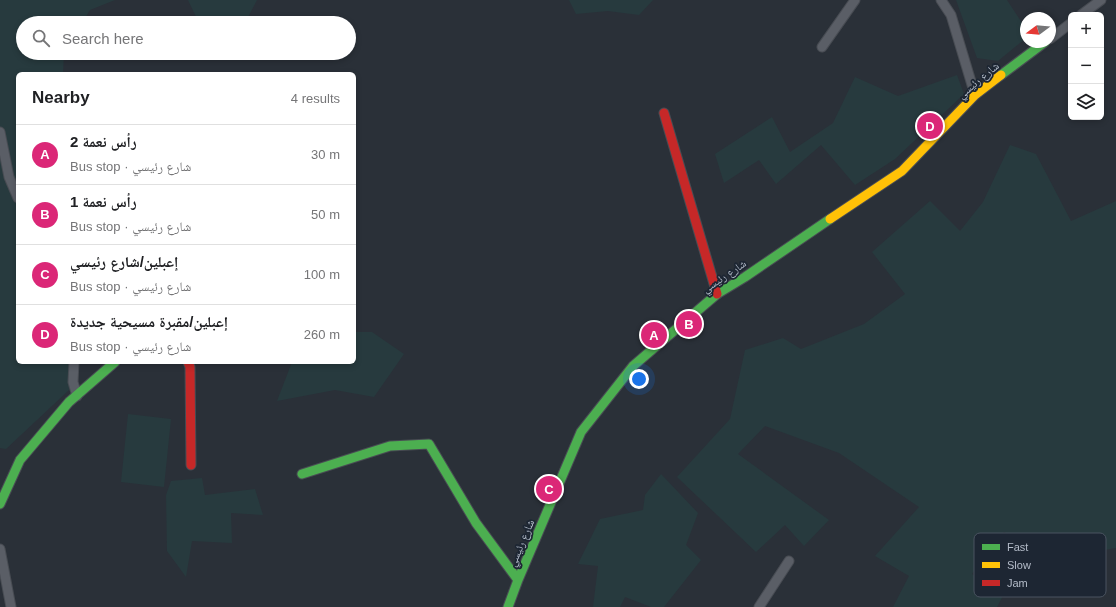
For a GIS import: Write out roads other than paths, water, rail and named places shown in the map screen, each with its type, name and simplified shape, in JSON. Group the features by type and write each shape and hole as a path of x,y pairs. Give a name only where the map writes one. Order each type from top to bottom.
{"street":[{"path":"822,47 855,0"},
{"path":"941,0 951,15 975,95"},
{"path":"1085,12 1101,0"},
{"path":"1056,34 1068,25"},
{"name":"شارع رئيسي","path":"508,607 581,432 633,366 717,294 745,277 902,171 975,95 1038,48"},
{"path":"664,114 717,294"},
{"path":"0,132 9,177 16,193"},
{"path":"74,364 73,382 77,396"},
{"path":"0,504 20,460 69,402 112,364"},
{"path":"189,364 191,466"},
{"path":"302,474 390,446 429,444 476,523 518,580"},
{"path":"0,549 11,607"},
{"path":"759,607 789,561"}],"place":[{"name":"إعبلين/مقبرة مسيحية جديدة","path":"930,126"},
{"name":"رأس نعمة 1","path":"689,324"},
{"name":"رأس نعمة 2","path":"654,335"},
{"name":"إعبلين/شارع رئيسي","path":"549,489"}]}
